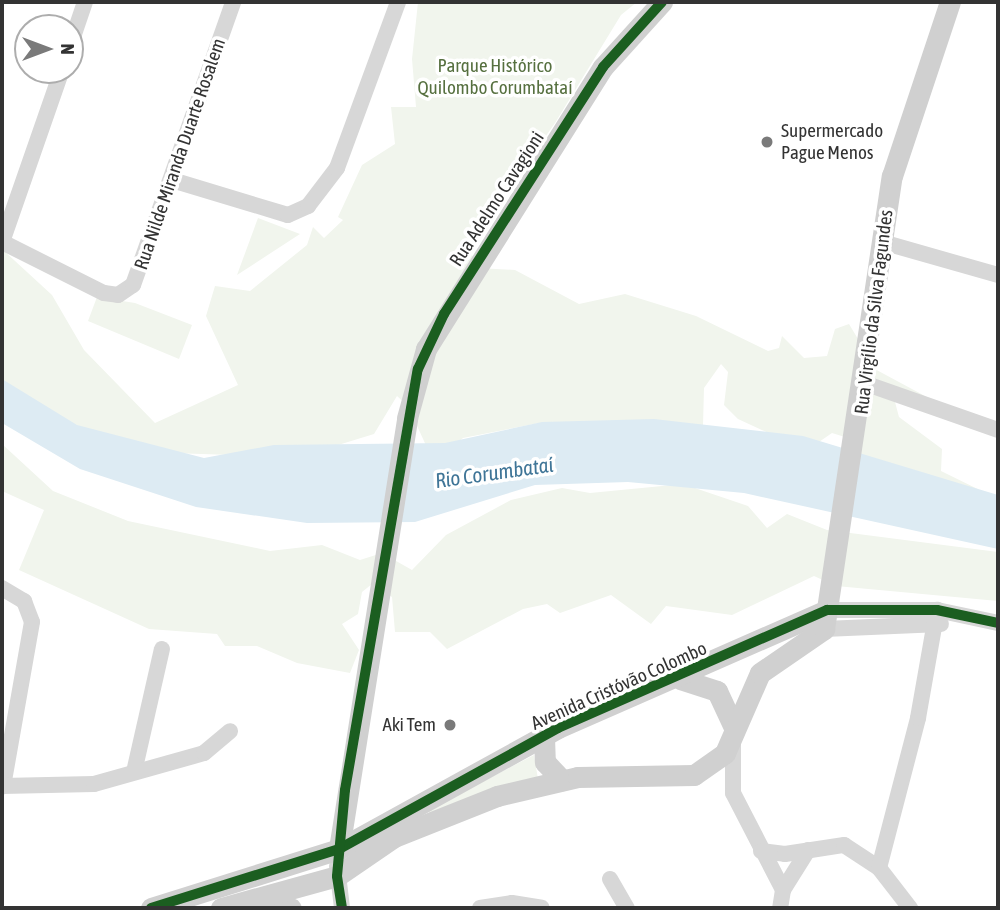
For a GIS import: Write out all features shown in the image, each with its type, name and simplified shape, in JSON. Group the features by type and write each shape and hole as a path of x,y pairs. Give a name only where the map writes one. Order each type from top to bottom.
{"street":[{"name":"Rua Nilde Miranda Duarte Rosalem","path":"2,242 118,295 137,279 233,2"},
{"path":"172,180 288,215 308,206 337,167 398,2"},
{"name":"Rua Adelmo Cavagioni","path":"339,849 345,790 387,573 412,386 444,314 603,66 663,2"},
{"name":"Rua Virgílio da Silva Fagundes","path":"826,619 859,429 892,176 950,2"},
{"path":"2,242 57,84"},
{"path":"882,242 998,275"},
{"path":"864,383 998,430"},
{"path":"2,588 24,601 32,622 3,786 94,784 204,753 230,731"},
{"path":"879,868 918,718 937,610"},
{"name":"Avenida Cristóvão Colombo","path":"151,908 339,849 371,829 544,737 826,619 937,610 959,617 998,623"},
{"name":"Avenida Cristóvão Colombo","path":"826,619 934,627 959,617"},
{"path":"221,908 337,876 375,847 496,796 562,780 701,773 725,753 733,725 760,673 826,619"},
{"path":"134,772 162,649"},
{"path":"680,679 717,691 733,725 733,793 783,890"},
{"path":"544,737 545,762 562,780"},
{"path":"345,790 358,822 371,829 418,829"},
{"path":"761,851 808,850 837,843 879,868 910,908"},
{"path":"339,849 337,876 342,908"},
{"path":"780,908 783,890 808,850"},
{"path":"610,879 627,905"},
{"path":"259,899 291,908"},
{"path":"481,908 512,903 542,908"}],"green space":[{"name":"Parque Histórico Quilombo Corumbataí","path":"418,2 637,2 621,15 555,123 468,246 478,268 515,270 579,304 625,294 696,316 768,351 779,348 782,336 804,358 827,356 835,329 849,324 861,344 858,360 938,403 895,402 899,417 942,449 941,471 998,499 869,465 848,438 832,433 816,444 775,436 738,419 724,405 728,372 721,364 704,388 703,426 539,423 463,438 434,463 408,406 397,396 374,434 299,457 109,451 2,406 2,249 52,295 84,350 155,423 238,385 206,316 215,286 250,291 307,245 313,227 324,238 343,220 338,217 362,165 395,144 391,107 416,107 412,59"},
{"path":"258,218 300,234 237,275"},
{"path":"97,297 135,303 192,325 179,359 88,321"},
{"path":"2,444 53,491 128,521 270,551 322,545 360,560 382,553 412,570 446,535 511,500 562,488 590,493 683,484 748,506 767,528 787,514 827,530 998,552 998,601 836,586 814,576 732,615 666,606 651,624 611,595 560,613 547,604 523,609 447,649 430,632 395,632 392,597 372,584 362,592 358,614 342,624 359,650 350,673 297,663 257,646 225,646 217,634 149,629 19,570 44,510 2,491"},
{"path":"534,755 538,779 428,816 430,809"}],"water":[{"name":"Rio Corumbataí","path":"2,379 77,425 204,458 274,445 445,443 542,422 654,419 803,436 998,495 998,549 744,493 628,482 535,485 415,522 307,523 196,507 80,469 2,423"}],"cycle path":[{"path":"342,908 337,876 345,790 418,369 444,314 603,67 662,2"},
{"path":"151,908 339,849 558,728 827,610 937,610 998,623"}],"place":[{"name":"Supermercado Pague Menos","path":"767,142"},
{"name":"Aki Tem","path":"450,725"}]}
